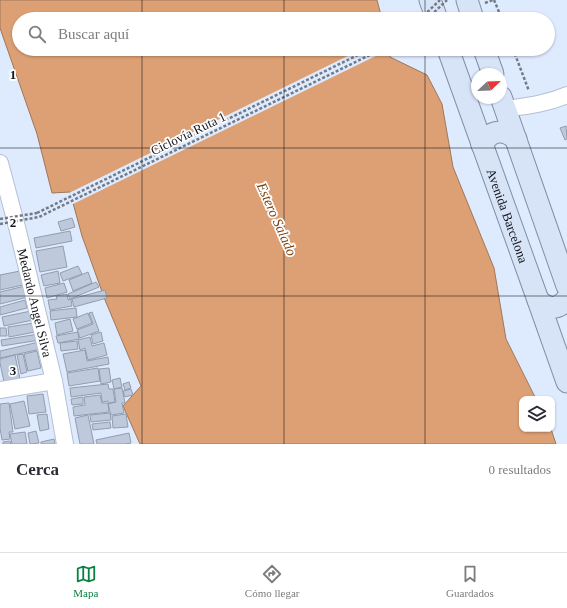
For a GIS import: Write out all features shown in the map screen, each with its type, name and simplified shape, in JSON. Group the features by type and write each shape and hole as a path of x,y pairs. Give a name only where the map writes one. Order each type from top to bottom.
{"main road":[{"path":"430,0 434,12"},
{"name":"Avenida Barcelona","path":"450,56 567,382"},
{"path":"487,56 491,68"},
{"path":"472,118 479,122 492,122 502,115 503,104"},
{"path":"503,104 567,286"},
{"path":"482,145 490,135 496,132 510,134 516,139"},
{"path":"538,300 543,305 556,307 567,299"},
{"path":"548,329 553,317 558,313 567,312"}],"street":[{"path":"507,103 538,105 567,95"},
{"name":"Medardo Angel Silva","path":"0,163 54,381 65,444"},
{"path":"0,390 54,381"}],"path":[{"path":"427,12 440,0"},
{"path":"434,12 447,0"},
{"path":"475,7 494,0 499,12"},
{"path":"0,219 37,213 356,56"},
{"name":"Ciclovía Ruta 1","path":"0,224 39,217 368,56"},
{"path":"516,56 530,94"}],"water":[{"name":"Estero Salado","path":"0,0 377,0 380,12 12,12 12,56 390,56 427,75 442,104 453,167 494,268 506,339 534,396 519,396 519,432 552,432 556,444 140,444 123,406 141,386 105,300 82,236 70,192 52,193 37,134 0,28"}],"pier":[{"path":"348,56 376,56 71,205 67,194"}],"building":[{"path":"566,126 567,139 565,140 560,128"},
{"path":"72,218 75,227 61,231 58,222"},
{"path":"70,231 72,241 36,248 34,238"},
{"path":"63,246 67,267 40,272 36,251"},
{"path":"78,266 82,274 63,281 60,273"},
{"path":"20,271 23,285 0,290 0,275"},
{"path":"58,271 60,283 44,286 41,275"},
{"path":"88,272 92,283 73,291 69,280"},
{"path":"96,282 99,287 70,299 68,294"},
{"path":"64,283 67,292 47,298 45,288"},
{"path":"25,286 28,297 0,304 0,292"},
{"path":"105,290 107,298 74,307 72,299"},
{"path":"67,294 68,300 71,299 72,306 50,310 48,300 57,299 56,296"},
{"path":"25,300 27,308 0,315 0,307"},
{"path":"76,308 77,317 51,320 50,311"},
{"path":"31,311 33,320 4,326 2,317"},
{"path":"92,312 99,331 80,338 77,330 93,324 89,313"},
{"path":"88,313 92,323 77,329 73,319"},
{"path":"70,319 73,331 57,335 55,323"},
{"path":"34,323 35,332 9,337 8,327"},
{"path":"0,328 6,328 7,336 0,336"},
{"path":"78,332 79,339 58,343 56,336"},
{"path":"101,332 103,341 93,344 91,335"},
{"path":"39,334 40,340 2,346 1,340"},
{"path":"90,337 92,346 104,343 107,355 88,360 85,348 80,350 78,340"},
{"path":"77,341 78,349 61,351 60,343"},
{"path":"39,342 41,349 0,358 0,351"},
{"path":"85,350 87,361 108,357 109,364 67,372 63,354"},
{"path":"37,351 41,368 28,371 24,354"},
{"path":"23,354 27,372 21,374 17,355"},
{"path":"15,355 20,379 4,382 0,359"},
{"path":"98,368 100,381 69,386 67,373"},
{"path":"109,368 111,382 101,384 99,369"},
{"path":"120,378 122,387 114,389 112,380"},
{"path":"129,382 131,388 125,390 123,384"},
{"path":"108,384 109,389 113,389 115,402 102,402 101,393 71,397 70,388"},
{"path":"122,388 125,403 122,403 124,413 111,415 108,404 116,402 114,389"},
{"path":"131,389 133,395 125,397 123,391"},
{"path":"43,394 46,412 29,414 27,396"},
{"path":"100,395 102,403 108,403 109,412 74,416 73,407 85,405 84,397"},
{"path":"83,397 83,404 72,405 71,399"},
{"path":"24,401 30,426 15,429 10,404"},
{"path":"9,403 13,432 9,432 10,439 2,440 0,428 0,404"},
{"path":"110,413 111,420 91,422 90,415"},
{"path":"47,414 49,429 40,431 37,415"},
{"path":"126,414 128,427 113,428 112,416"},
{"path":"88,415 94,444 80,444 75,418"},
{"path":"110,422 111,428 93,430 92,424"},
{"path":"36,431 39,443 30,444 28,433"},
{"path":"25,432 27,444 12,444 10,434"},
{"path":"129,433 131,443 97,444 96,440"},
{"path":"54,439 55,444 41,444 41,442"},
{"path":"10,441 11,444 3,444 3,442"}]}
